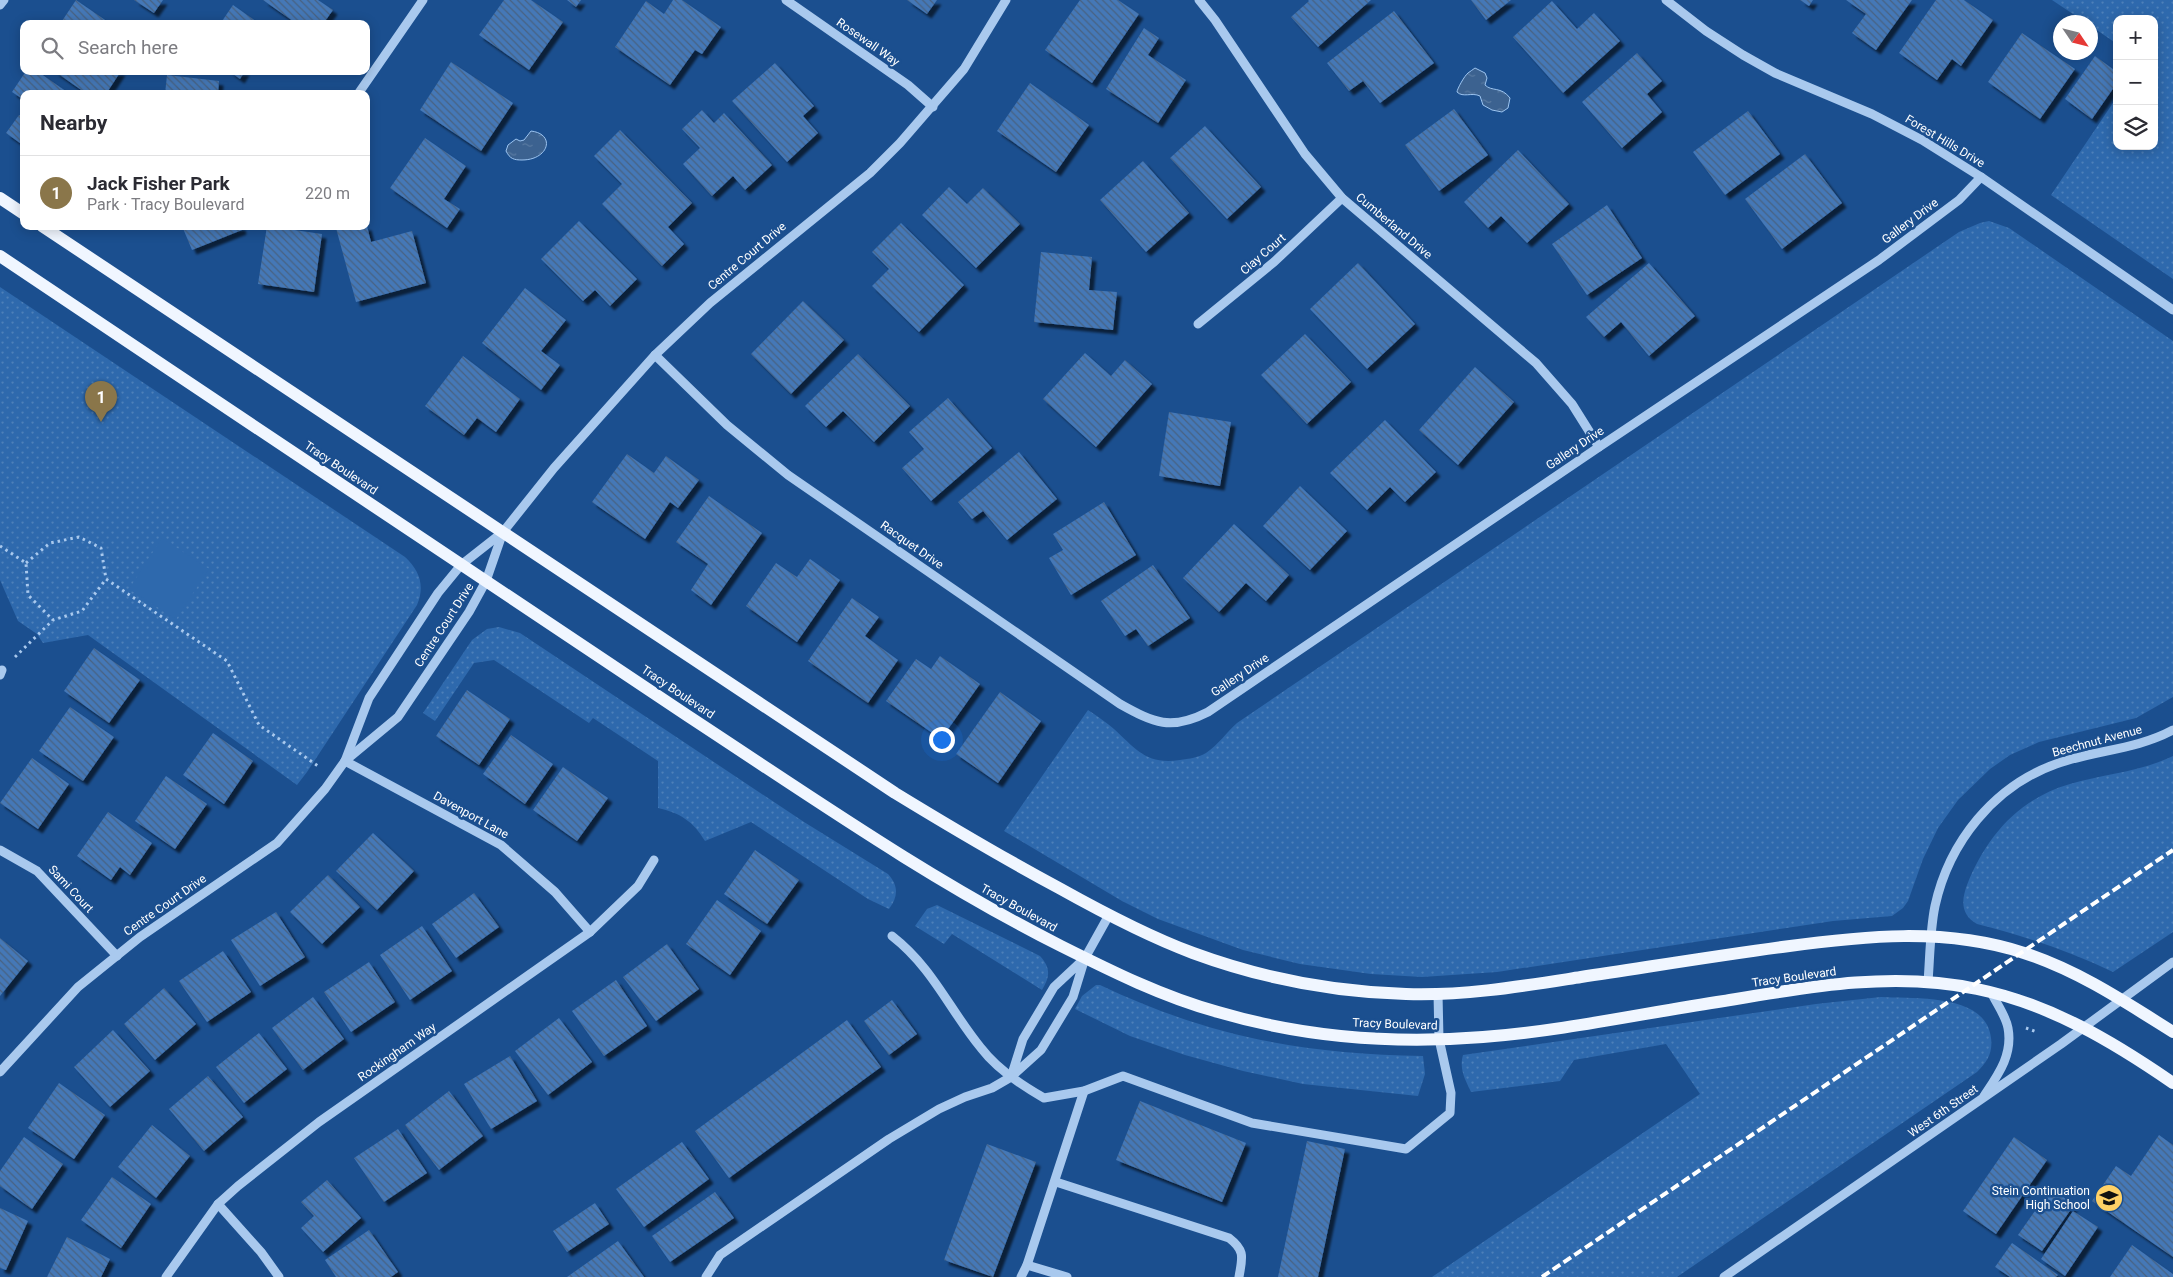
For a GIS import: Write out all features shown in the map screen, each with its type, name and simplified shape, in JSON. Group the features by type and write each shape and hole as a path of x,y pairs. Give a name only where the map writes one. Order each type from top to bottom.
{"main road":[{"path":"0,198 20,211"},
{"path":"48,230 895,793 964,836 1108,915 1192,952 1242,969 1345,990 1438,994 1518,987 1853,937 1930,936 1980,942 2022,952 2083,977 2122,999 2173,1032"},
{"name":"Tracy Boulevard","path":"0,256 486,582 900,855 1034,932 1085,958 1180,1000 1215,1012 1266,1025 1359,1037 1439,1039 1485,1037 1533,1031 1813,987 1867,981 1928,982 1970,987 1991,992 2057,1014 2127,1051 2173,1083"}],"street":[{"path":"0,5 4,0"},
{"path":"361,90 423,0"},
{"name":"Rosewall Way","path":"786,0 908,86 934,107"},
{"name":"Centre Court Drive","path":"345,761 369,698 438,593 461,565 503,532 560,461 655,356 717,297 870,173 934,107 964,69 1006,0"},
{"name":"Cumberland Drive","path":"1198,0 1215,20 1305,154 1342,198 1536,363 1572,404 1599,447"},
{"name":"Forest Hills Drive","path":"1666,0 1706,31 1743,55 1775,72 1872,114 1922,140 1981,178 2173,310"},
{"name":"Gallery Drive","path":"1175,724 1192,720 1208,712 1879,260 1959,200 1981,178"},
{"name":"Clay Court","path":"1198,324 1274,262 1342,198"},
{"name":"Racquet Drive","path":"655,356 727,425 788,475 1120,704 1148,720 1175,724"},
{"name":"Centre Court Drive","path":"0,1072 78,987 140,937 277,843 345,761 398,716 486,582 503,532"},
{"name":"Beechnut Avenue","path":"1928,982 1930,936 1935,905 1958,846 1974,823 2005,792 2034,773 2080,756 2133,746 2159,738 2173,730"},
{"name":"Davenport Lane","path":"345,761 501,845 556,892 590,932"},
{"name":"Sami Court","path":"0,850 37,871 117,956"},
{"name":"Rockingham Way","path":"166,1277 218,1204 238,1186 319,1122 590,932 638,886 654,860"},
{"path":"706,1277 720,1255 889,1139 939,1109 992,1088 1011,1077 1041,1050 1073,998 1085,958 1108,915"},
{"path":"892,936 911,950 926,967 980,1048 1011,1077 1044,1098 1084,1091 1123,1076 1252,1123 1406,1148 1450,1113 1451,1094 1439,1039 1438,994"},
{"path":"1011,1077 1023,1039 1054,987 1085,958"},
{"name":"West 6th Street","path":"1724,1277 2084,1028 2173,962"},
{"path":"1981,1100 2002,1070 2008,1052 2008,1027 1991,992"},
{"path":"1021,1277 1056,1182 1084,1091"},
{"path":"1056,1182 1229,1238 1239,1246 1242,1258 1239,1277"},
{"path":"218,1204 261,1252 279,1277"},
{"path":"1027,1265 1067,1277"}],"path":[{"path":"1,673 36,634 53,620 82,611 106,580 101,548 79,536 50,542 26,562"},
{"path":"0,546 26,562"},
{"path":"26,562 28,595 53,620"},
{"path":"106,580 227,661 259,725 333,776"},
{"path":"2022,1026 2037,1032"}],"shaded area":[{"path":"2052,0 2173,0 2173,279 2051,195 2113,103 2113,150 2158,150 2158,15 2113,15 2113,41 2098,31 2098,15 2074,15"},
{"path":"1989,221 2009,228 2173,341 2173,697 2136,718 2039,742 2010,755 1990,769 1958,800 1938,828 1923,859 1908,901 1903,908 1892,916 1833,921 1497,972 1422,977 1371,974 1300,964 1243,950 1158,919 1122,901 1004,831 1088,710 1111,726 1142,754 1150,758 1168,761 1180,760 1194,758 1206,753 1237,723 1959,232"},
{"path":"0,287 405,557 417,573 420,579 421,591 417,605 297,785 88,635 43,643 37,634 18,621 0,580"},
{"path":"162,538 209,569 176,619 129,589"},
{"path":"499,627 520,633 804,822 888,874 896,887 896,896 889,909 868,899 751,822 705,841 691,823 673,812 658,808 658,761 593,718 589,723 494,660 474,663 435,721 423,713 472,640 487,629"},
{"path":"2173,756 2173,932 2113,972 2080,957 2046,945 1977,924 1968,916 1963,902 1967,885 1975,867 1994,836 2020,810 2035,799 2070,784 2148,766"},
{"path":"937,905 1040,956 1048,969 1047,981 1042,990 952,934 944,944 915,926 927,909"},
{"path":"1096,985 1180,1018 1258,1039 1337,1051 1379,1055 1423,1056 1425,1074 1418,1096 1303,1084 1243,1071 1185,1055 1130,1036 1075,1009 1082,996"},
{"path":"1881,997 1947,1001 1976,1013 1986,1023 1991,1038 1990,1053 1984,1065 1977,1072 1677,1277 1432,1277 1700,1094 1666,1044 1574,1060 1560,1081 1471,1092 1462,1069 1463,1055 1816,1004"}],"water":[{"path":"1475,68 1485,73 1487,78 1485,85 1507,94 1510,98 1508,108 1502,112 1492,110 1483,105 1480,96 1462,95 1457,92 1465,76"},
{"path":"531,131 539,133 544,137 546,147 543,152 531,159 519,160 511,157 506,151 508,145 516,139 524,140"}],"building":[{"path":"76,0 105,20 63,20"},
{"path":"134,0 163,0 154,13"},
{"path":"263,0 318,0 333,10 326,20 291,20"},
{"path":"504,0 531,0 563,22 529,70 479,35"},
{"path":"567,0 581,0 576,7"},
{"path":"673,0 682,0 721,27 702,54 695,50 670,85 615,47 646,1 664,14"},
{"path":"907,0 937,0 927,14"},
{"path":"1080,0 1118,0 1139,14 1092,83 1045,50"},
{"path":"1308,0 1371,0 1318,47 1291,17"},
{"path":"1471,0 1511,0 1486,20"},
{"path":"1800,0 1813,0 1809,6"},
{"path":"1846,0 1912,0 1876,50 1852,33 1866,14"},
{"path":"1936,0 1964,0 1993,20 1961,66 1952,59 1937,80 1899,53"},
{"path":"1552,1 1577,29 1594,13 1620,41 1563,93 1513,37"},
{"path":"233,5 254,20 223,20"},
{"path":"1394,11 1434,63 1380,103 1363,81 1349,91 1327,63"},
{"path":"1144,28 1159,38 1148,55 1186,80 1158,123 1106,89"},
{"path":"2022,33 2053,54 2053,60 2062,60 2075,69 2040,119 1988,82"},
{"path":"1637,53 1662,81 1647,94 1662,112 1622,148 1582,102"},
{"path":"2098,58 2113,69 2113,89 2092,119 2065,99 2092,60 2098,60"},
{"path":"451,62 513,103 481,151 420,110"},
{"path":"775,63 814,106 803,116 818,133 787,162 732,101"},
{"path":"23,75 43,75 64,90 20,90 20,97 12,92"},
{"path":"60,75 118,75 109,90 81,90"},
{"path":"167,75 219,81 218,90 165,90"},
{"path":"234,75 242,75 240,79"},
{"path":"1030,83 1089,125 1056,172 997,131"},
{"path":"1454,109 1488,155 1439,191 1405,145"},
{"path":"702,110 714,123 724,113 772,165 745,190 733,176 712,196 683,164 700,148 682,129"},
{"path":"1748,111 1780,154 1725,195 1693,152"},
{"path":"20,115 20,143 6,133"},
{"path":"1205,126 1261,187 1227,219 1170,158"},
{"path":"620,130 692,203 668,227 684,244 662,266 602,204 622,184 594,156"},
{"path":"425,138 466,166 444,199 460,209 447,228 390,188"},
{"path":"1518,150 1569,204 1527,243 1501,216 1488,228 1464,202"},
{"path":"1805,154 1842,203 1782,249 1745,199"},
{"path":"1143,161 1189,213 1146,252 1100,200"},
{"path":"949,187 967,204 983,188 1020,224 976,268 922,215"},
{"path":"1607,205 1642,258 1587,295 1552,244"},
{"path":"579,221 637,279 610,306 595,290 583,301 541,259"},
{"path":"901,223 964,285 919,332 872,286 889,269 872,252"},
{"path":"184,230 242,230 192,250"},
{"path":"266,230 294,230 322,234 314,292 258,284"},
{"path":"337,230 368,230 371,242 412,231 426,283 356,302"},
{"path":"1041,252 1092,257 1089,290 1117,292 1113,330 1034,322"},
{"path":"1358,263 1415,324 1367,369 1310,309"},
{"path":"1649,263 1695,316 1649,356 1621,322 1604,337 1586,317"},
{"path":"525,288 566,320 541,351 560,365 541,390 482,343"},
{"path":"803,301 844,340 791,394 751,354"},
{"path":"1305,334 1351,382 1307,424 1261,375"},
{"path":"1085,353 1111,376 1125,360 1152,384 1096,447 1043,399"},
{"path":"858,354 910,406 874,442 843,411 826,427 805,406"},
{"path":"463,356 520,399 496,432 477,418 464,435 425,406"},
{"path":"1475,367 1514,402 1458,465 1419,430"},
{"path":"948,398 992,448 931,501 902,468 924,449 909,432"},
{"path":"1169,412 1231,422 1220,486 1159,476"},
{"path":"1385,420 1436,472 1405,502 1390,487 1367,510 1330,473"},
{"path":"1019,452 1057,499 1007,540 983,511 972,519 958,502"},
{"path":"627,454 654,473 666,456 699,480 678,508 670,502 645,539 592,502"},
{"path":"1300,486 1347,531 1310,570 1263,526"},
{"path":"709,496 762,533 711,605 691,590 708,564 676,542"},
{"path":"1104,502 1136,555 1071,595 1049,558 1063,550 1053,534"},
{"path":"1234,524 1289,575 1266,601 1246,583 1219,612 1183,578"},
{"path":"810,559 840,580 797,642 746,606 776,563 797,577"},
{"path":"1153,565 1190,618 1148,646 1136,629 1125,636 1101,601"},
{"path":"852,598 879,617 865,636 898,660 868,703 808,661"},
{"path":"94,648 140,680 109,723 64,691"},
{"path":"940,656 980,684 941,739 886,701 916,659 931,669"},
{"path":"467,690 510,719 479,765 436,736"},
{"path":"1000,692 1041,721 998,783 956,754"},
{"path":"70,707 114,737 83,781 39,751"},
{"path":"213,733 253,761 224,804 183,775"},
{"path":"511,735 553,764 525,804 483,774"},
{"path":"32,758 69,784 38,829 0,803"},
{"path":"563,767 608,798 577,841 533,810"},
{"path":"166,776 207,804 175,849 135,821"},
{"path":"108,812 152,843 130,875 120,867 111,880 77,856"},
{"path":"373,833 414,871 377,910 336,871"},
{"path":"755,850 799,880 767,924 724,894"},
{"path":"328,875 360,907 322,944 290,912"},
{"path":"474,893 499,927 456,958 432,924"},
{"path":"717,900 761,931 730,975 686,944"},
{"path":"276,912 305,957 260,986 231,940"},
{"path":"422,926 452,971 410,1000 380,955"},
{"path":"0,938 28,961 0,996"},
{"path":"667,944 699,989 656,1021 623,977"},
{"path":"223,951 251,992 207,1022 179,981"},
{"path":"369,962 395,1002 351,1032 324,992"},
{"path":"616,980 647,1026 604,1056 572,1011"},
{"path":"164,988 196,1024 155,1060 124,1024"},
{"path":"313,997 344,1039 303,1070 272,1028"},
{"path":"892,1000 917,1034 889,1055 864,1021"},
{"path":"559,1018 592,1062 548,1095 515,1051"},
{"path":"847,1020 881,1067 729,1178 695,1131"},
{"path":"113,1030 150,1071 110,1107 74,1067"},
{"path":"259,1033 287,1069 244,1103 216,1067"},
{"path":"510,1056 537,1101 491,1129 464,1084"},
{"path":"208,1076 243,1117 204,1151 169,1109"},
{"path":"59,1083 105,1115 74,1159 28,1128"},
{"path":"449,1091 483,1136 439,1170 405,1125"},
{"path":"1140,1101 1246,1143 1222,1202 1116,1160"},
{"path":"152,1125 190,1156 156,1198 118,1167"},
{"path":"398,1129 427,1173 384,1202 354,1158"},
{"path":"2159,1135 2173,1145 2173,1257 2092,1201 2116,1166 2131,1176"},
{"path":"24,1137 63,1164 32,1209 0,1186 0,1171"},
{"path":"2014,1137 2047,1160 1996,1234 1963,1211"},
{"path":"1307,1141 1345,1149 1318,1277 1278,1277"},
{"path":"682,1142 709,1179 644,1227 616,1189"},
{"path":"987,1144 1036,1162 993,1277 944,1260"},
{"path":"112,1177 151,1204 121,1248 81,1220"},
{"path":"327,1180 361,1218 323,1252 301,1228 314,1216 301,1202"},
{"path":"2051,1188 2074,1205 2042,1251 2018,1235"},
{"path":"715,1192 734,1218 670,1262 652,1236"},
{"path":"595,1203 609,1224 567,1252 553,1231"},
{"path":"0,1208 28,1221 6,1270 0,1268"},
{"path":"2073,1211 2098,1227 2065,1276 2041,1259"},
{"path":"369,1230 398,1272 391,1277 336,1277 325,1260"},
{"path":"67,1237 110,1259 101,1277 47,1277"},
{"path":"618,1241 644,1277 567,1277"},
{"path":"2012,1243 2058,1275 2056,1277 2010,1277 1995,1267"},
{"path":"2132,1245 2173,1274 2173,1277 2110,1277"}],"railway":[{"path":"1542,1277 2173,850"}],"place":[{"name":"Jack Fisher Park","path":"101,422"},
{"name":"Stein Continuation High School","path":"2109,1198"}]}
